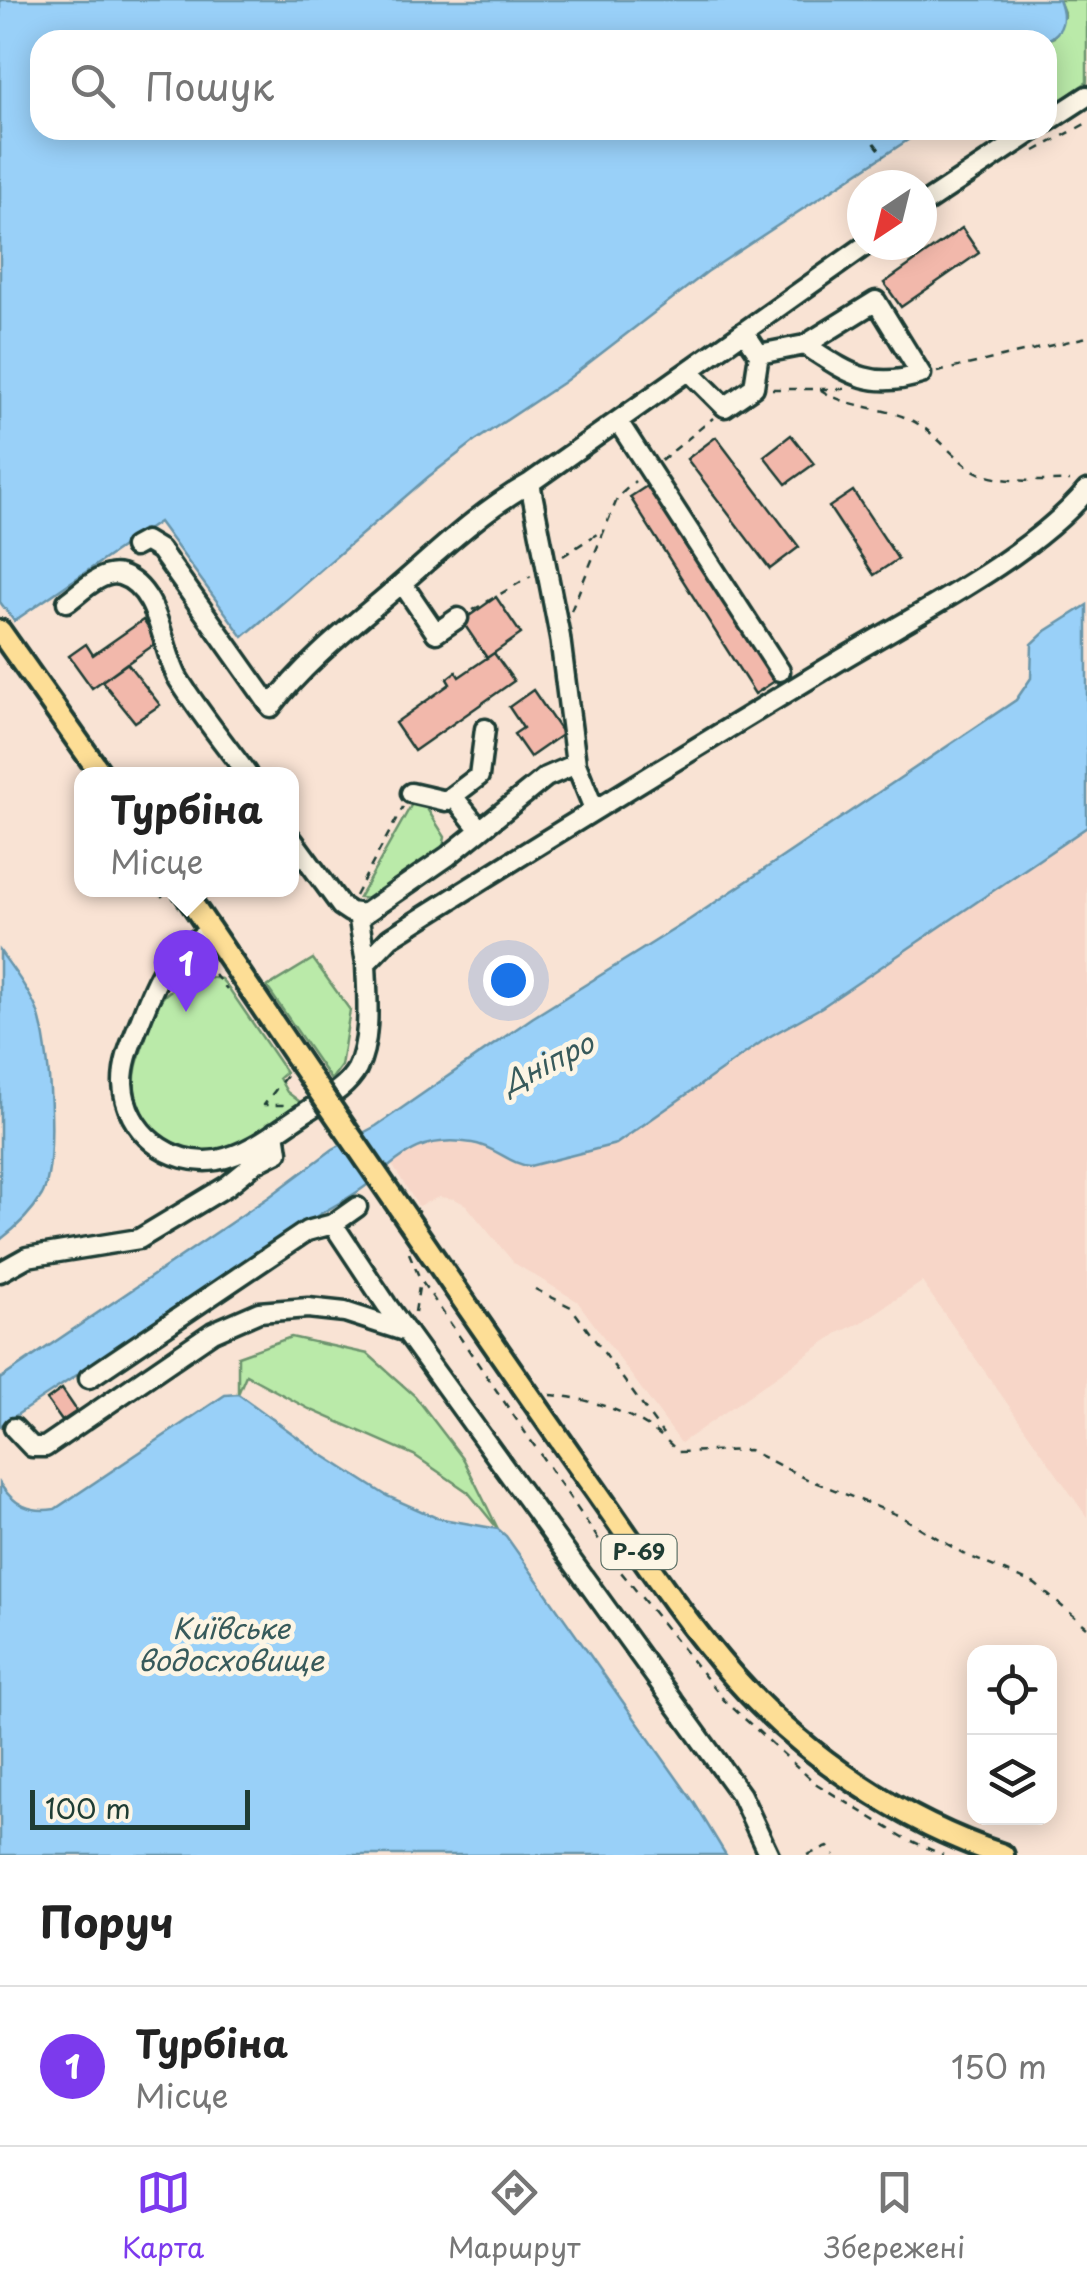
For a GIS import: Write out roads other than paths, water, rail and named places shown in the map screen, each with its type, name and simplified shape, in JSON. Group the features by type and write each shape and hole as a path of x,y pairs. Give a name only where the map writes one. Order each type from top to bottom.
{"main road":[{"path":"0,631 96,767"},
{"name":"Р-69","path":"175,897 212,930 526,1393 692,1624 765,1709 855,1782 894,1806 1000,1854"}],"street":[{"path":"1057,117 1085,103"},
{"path":"937,195 1021,140"},
{"path":"134,547 145,541 160,550 271,706 295,675 477,516 618,423 847,259"},
{"path":"760,354 805,346 876,301 921,374 904,380 858,379 805,346"},
{"path":"690,372 725,406 754,387 760,354 745,333"},
{"path":"618,423 780,671"},
{"path":"530,483 560,637 576,764 594,809"},
{"path":"366,963 390,938 594,809 980,576 1064,518 1085,486"},
{"path":"67,602 109,574 118,574 135,584 154,611 176,676 241,767"},
{"path":"402,583 436,633 458,618"},
{"path":"411,793 446,802 479,776 485,729"},
{"path":"299,849 341,906 358,914 370,911 546,778 576,764"},
{"path":"453,796 480,830"},
{"path":"212,930 170,960 126,1059 125,1101 134,1122 148,1140 183,1158 222,1159 256,1145 345,1086 358,1068 365,1042 366,963 358,914"},
{"path":"0,1272 27,1257 140,1239 278,1152 275,1132"},
{"path":"89,1378 307,1231 333,1224 356,1207"},
{"path":"333,1224 740,1796 769,1855"},
{"path":"14,1428 32,1447 44,1447 214,1332 259,1312 308,1308 344,1312 407,1332"}],"water":[{"path":"0,0 1059,0 1063,18 1057,32 30,30 30,140 908,140 862,170 847,170 847,180 707,272 564,382 475,441 243,637 159,522 14,621 0,602"},
{"name":"Дніпро","path":"1087,605 1087,827 822,1007 767,1038 616,1144 530,1166 472,1143 439,1142 414,1150 356,1193 0,1426 0,1379 269,1197 333,1149 376,1126 532,1018 689,920 1016,700 1031,678 1032,644"},
{"path":"0,951 29,994 42,1026 51,1132 42,1195 0,1240"},
{"name":"Київське водосховище","path":"238,1394 387,1496 437,1518 498,1529 506,1536 695,1804 726,1855 0,1855 0,1484 23,1506 55,1509 225,1395"}],"place":[{"name":"Турбіна","path":"186,1012"}]}
